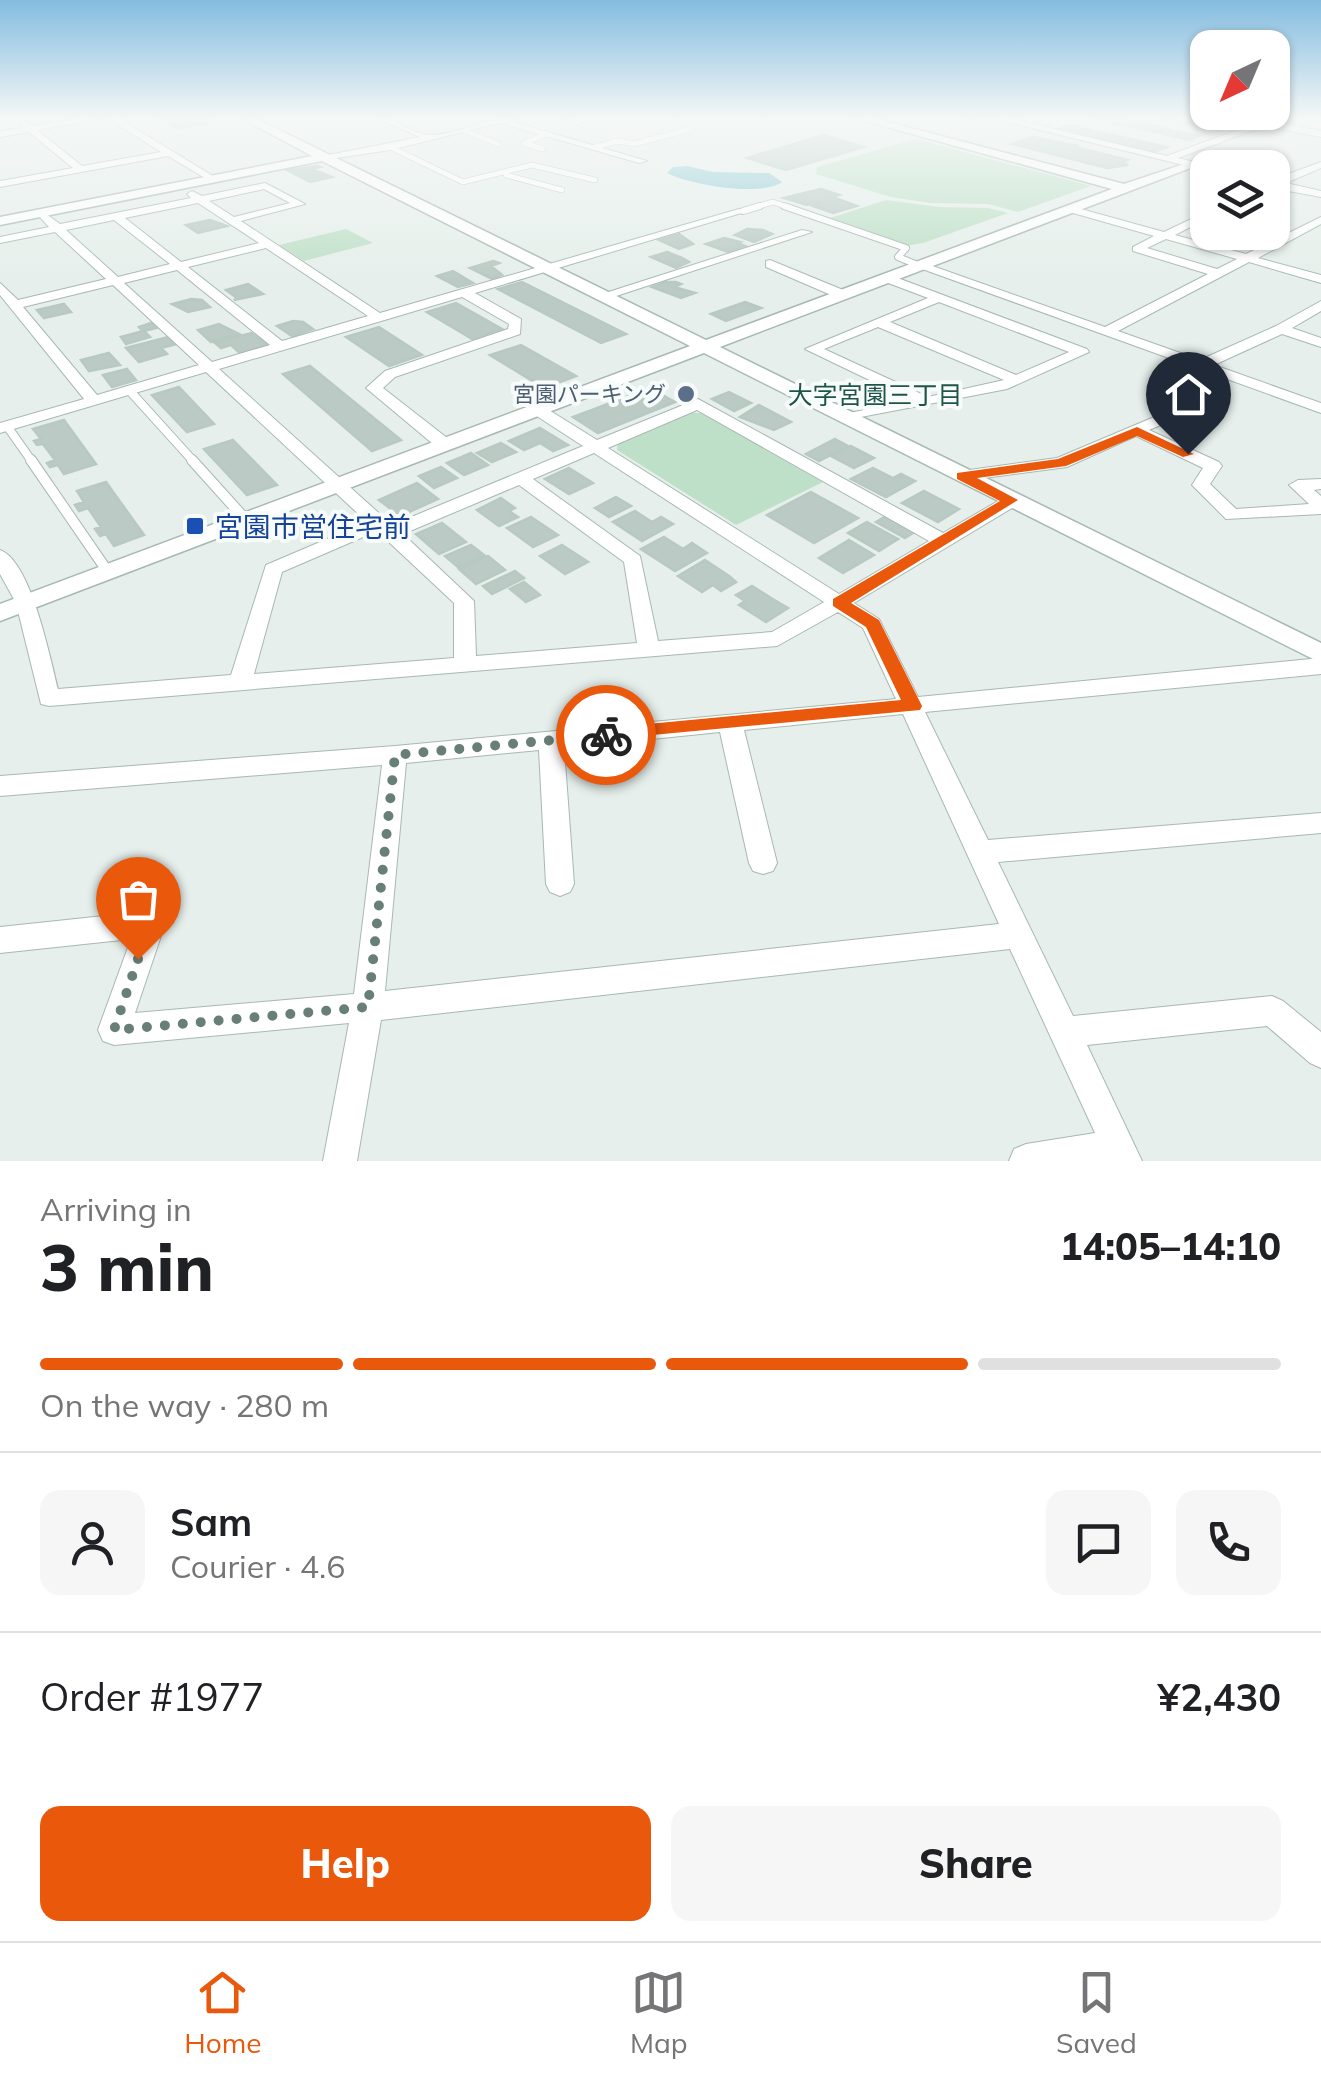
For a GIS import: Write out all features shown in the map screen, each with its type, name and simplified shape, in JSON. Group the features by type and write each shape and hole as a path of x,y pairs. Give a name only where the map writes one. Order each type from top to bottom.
{"street":[{"path":"0,184 68,172"},
{"path":"202,172 213,179"},
{"path":"0,221 247,172"},
{"path":"353,172 1321,654"},
{"path":"1075,172 1130,186"},
{"path":"1079,172 1130,186"},
{"path":"0,612 1167,172"},
{"path":"180,186 378,317"},
{"path":"0,240 265,186 300,204 229,220"},
{"path":"1290,187 1321,194"},
{"path":"1070,209 1321,280"},
{"path":"3,427 743,210"},
{"path":"41,213 464,601 465,664"},
{"path":"116,216 280,346"},
{"path":"1106,332 1321,220"},
{"path":"1190,222 1137,249 1217,273"},
{"path":"1302,230 1321,235"},
{"path":"602,296 806,232"},
{"path":"15,306 266,245"},
{"path":"920,266 1321,408"},
{"path":"779,271 844,295"},
{"path":"846,418 1019,380 1082,352 888,278"},
{"path":"0,287 94,400"},
{"path":"445,445 374,388 390,374 515,331 516,322 463,292"},
{"path":"923,400 812,349 940,298"},
{"path":"1200,366 1321,306"},
{"path":"880,324 1019,380"},
{"path":"1281,329 1321,343"},
{"path":"240,682 273,569 520,478 698,404 942,541"},
{"path":"538,410 872,624 1121,1154 1026,1161"},
{"path":"962,476 1061,463 1178,412"},
{"path":"1137,431 1213,466 1200,485 1232,516 1321,507"},
{"path":"520,478 633,560 649,649"},
{"path":"1321,484 1298,484 1321,507"},
{"path":"0,556 26,603 48,698 777,639 1010,500"},
{"path":"0,786 395,755 1321,666"},
{"path":"730,723 763,863"},
{"path":"551,740 560,884"},
{"path":"340,1161 368,1007 395,755"},
{"path":"982,852 1321,823"},
{"path":"0,940 151,924 114,1030 368,1007 1020,935"},
{"path":"1064,1032 1272,1011 1321,1052"}],"lane":[{"path":"442,172 462,182 510,172"},
{"path":"562,172 595,180"},
{"path":"504,174 562,190"},
{"path":"743,210 773,202 906,248 898,257 920,266"},
{"path":"128,390 246,520"},
{"path":"3,427 108,572"}],"green space":[{"path":"1040,172 1091,186 1018,212 988,204 930,203 891,197 816,174"},
{"path":"886,200 1008,213 923,243 899,247 824,220"},
{"path":"346,229 373,243 304,261 279,245"},
{"path":"692,413 702,413 823,482 736,525 617,450 618,442"}],"water":[{"path":"667,173 769,173 782,182 758,189 725,188"}],"building":[{"path":"291,172 319,172 332,177 310,182"},
{"path":"821,189 857,206 833,213 813,206 822,203 807,205 784,198"},
{"path":"210,220 227,226 198,233 186,225"},
{"path":"747,229 772,234 754,242 735,235"},
{"path":"679,234 693,244 679,249 659,240"},
{"path":"724,238 745,246 728,252 706,244"},
{"path":"667,252 689,262 676,268 651,257"},
{"path":"499,263 491,266 502,275 492,279 470,268"},
{"path":"453,271 473,283 458,287 437,276"},
{"path":"522,282 626,334 601,343 498,289"},
{"path":"676,282 681,284 674,287 695,293 681,298 652,287"},
{"path":"248,284 263,294 234,300 237,298 226,290"},
{"path":"202,300 210,307 188,312 172,304"},
{"path":"745,302 761,308 726,321 711,314"},
{"path":"456,303 502,329 472,339 427,312"},
{"path":"64,304 71,312 44,318 37,310"},
{"path":"293,321 313,329 292,336 277,326"},
{"path":"151,323 156,328 144,331 150,337 126,344 121,337 143,331 139,327"},
{"path":"219,324 239,334 211,342 198,330"},
{"path":"379,327 422,355 389,366 346,337"},
{"path":"251,333 267,345 240,353 231,345 221,348 215,343"},
{"path":"169,337 176,344 161,348 167,354 139,362 126,348"},
{"path":"521,345 576,376 544,388 490,355"},
{"path":"109,353 120,365 89,371 81,360"},
{"path":"310,366 401,440 372,451 283,374"},
{"path":"127,369 136,380 112,387 103,375"},
{"path":"179,387 214,424 187,432 152,395"},
{"path":"650,388 675,402 598,433 573,417"},
{"path":"729,392 751,403 734,411 712,399"},
{"path":"759,405 791,422 774,430 740,417"},
{"path":"64,420 96,464 64,474 58,465 50,467 47,463 55,460 43,444 34,441 41,439 33,429"},
{"path":"540,428 568,445 553,451 540,443 524,450 509,441"},
{"path":"835,439 848,446 819,461 806,454"},
{"path":"233,440 277,485 247,495 204,449"},
{"path":"501,443 516,452 492,462 477,453"},
{"path":"851,446 874,458 854,468 831,456"},
{"path":"471,453 488,465 464,475 447,463"},
{"path":"441,467 457,478 434,488 419,476"},
{"path":"569,468 593,483 569,494 545,479"},
{"path":"873,468 893,478 901,474 915,481 886,497 851,479"},
{"path":"106,482 144,535 114,546 106,534 100,536 95,529 101,527 88,508 79,511 75,505 84,502 77,491"},
{"path":"417,483 438,499 400,516 379,500"},
{"path":"924,491 959,509 938,522 902,503"},
{"path":"811,492 858,518 814,543 767,515"},
{"path":"616,497 631,506 609,517 595,508"},
{"path":"501,498 515,508 509,511 518,517 499,526 477,510"},
{"path":"635,511 652,522 661,517 673,524 642,541 613,522"},
{"path":"888,515 916,531 905,538 876,522"},
{"path":"531,517 558,535 533,547 507,528"},
{"path":"867,522 898,539 879,551 848,533"},
{"path":"442,523 466,542 439,554 416,534"},
{"path":"664,537 683,549 692,543 707,553 675,571 641,549"},
{"path":"849,540 874,555 843,573 819,558"},
{"path":"471,545 484,555 458,567 445,556"},
{"path":"562,545 588,562 565,574 540,556"},
{"path":"488,556 505,570 476,584 459,569"},
{"path":"705,560 736,582 721,591 713,585 702,592 678,576"},
{"path":"515,571 524,578 492,594 483,586"},
{"path":"524,582 540,595 526,602 510,589"},
{"path":"752,586 788,608 766,622 739,605 745,601 736,595"}],"way so far":[{"path":"138,959 114,1030 368,1007 395,755 606,735"}],"place":[{"name":"宮園パーキング","path":"686,394"},
{"name":"宮園市営住宅前","path":"195,526"}],"district":[{"name":"大字宮園三丁目","path":"875,394"}],"route":[{"path":"606,735 913,706 872,624 839,602 1010,500 962,476 1061,463 1137,431 1188,454"}]}
